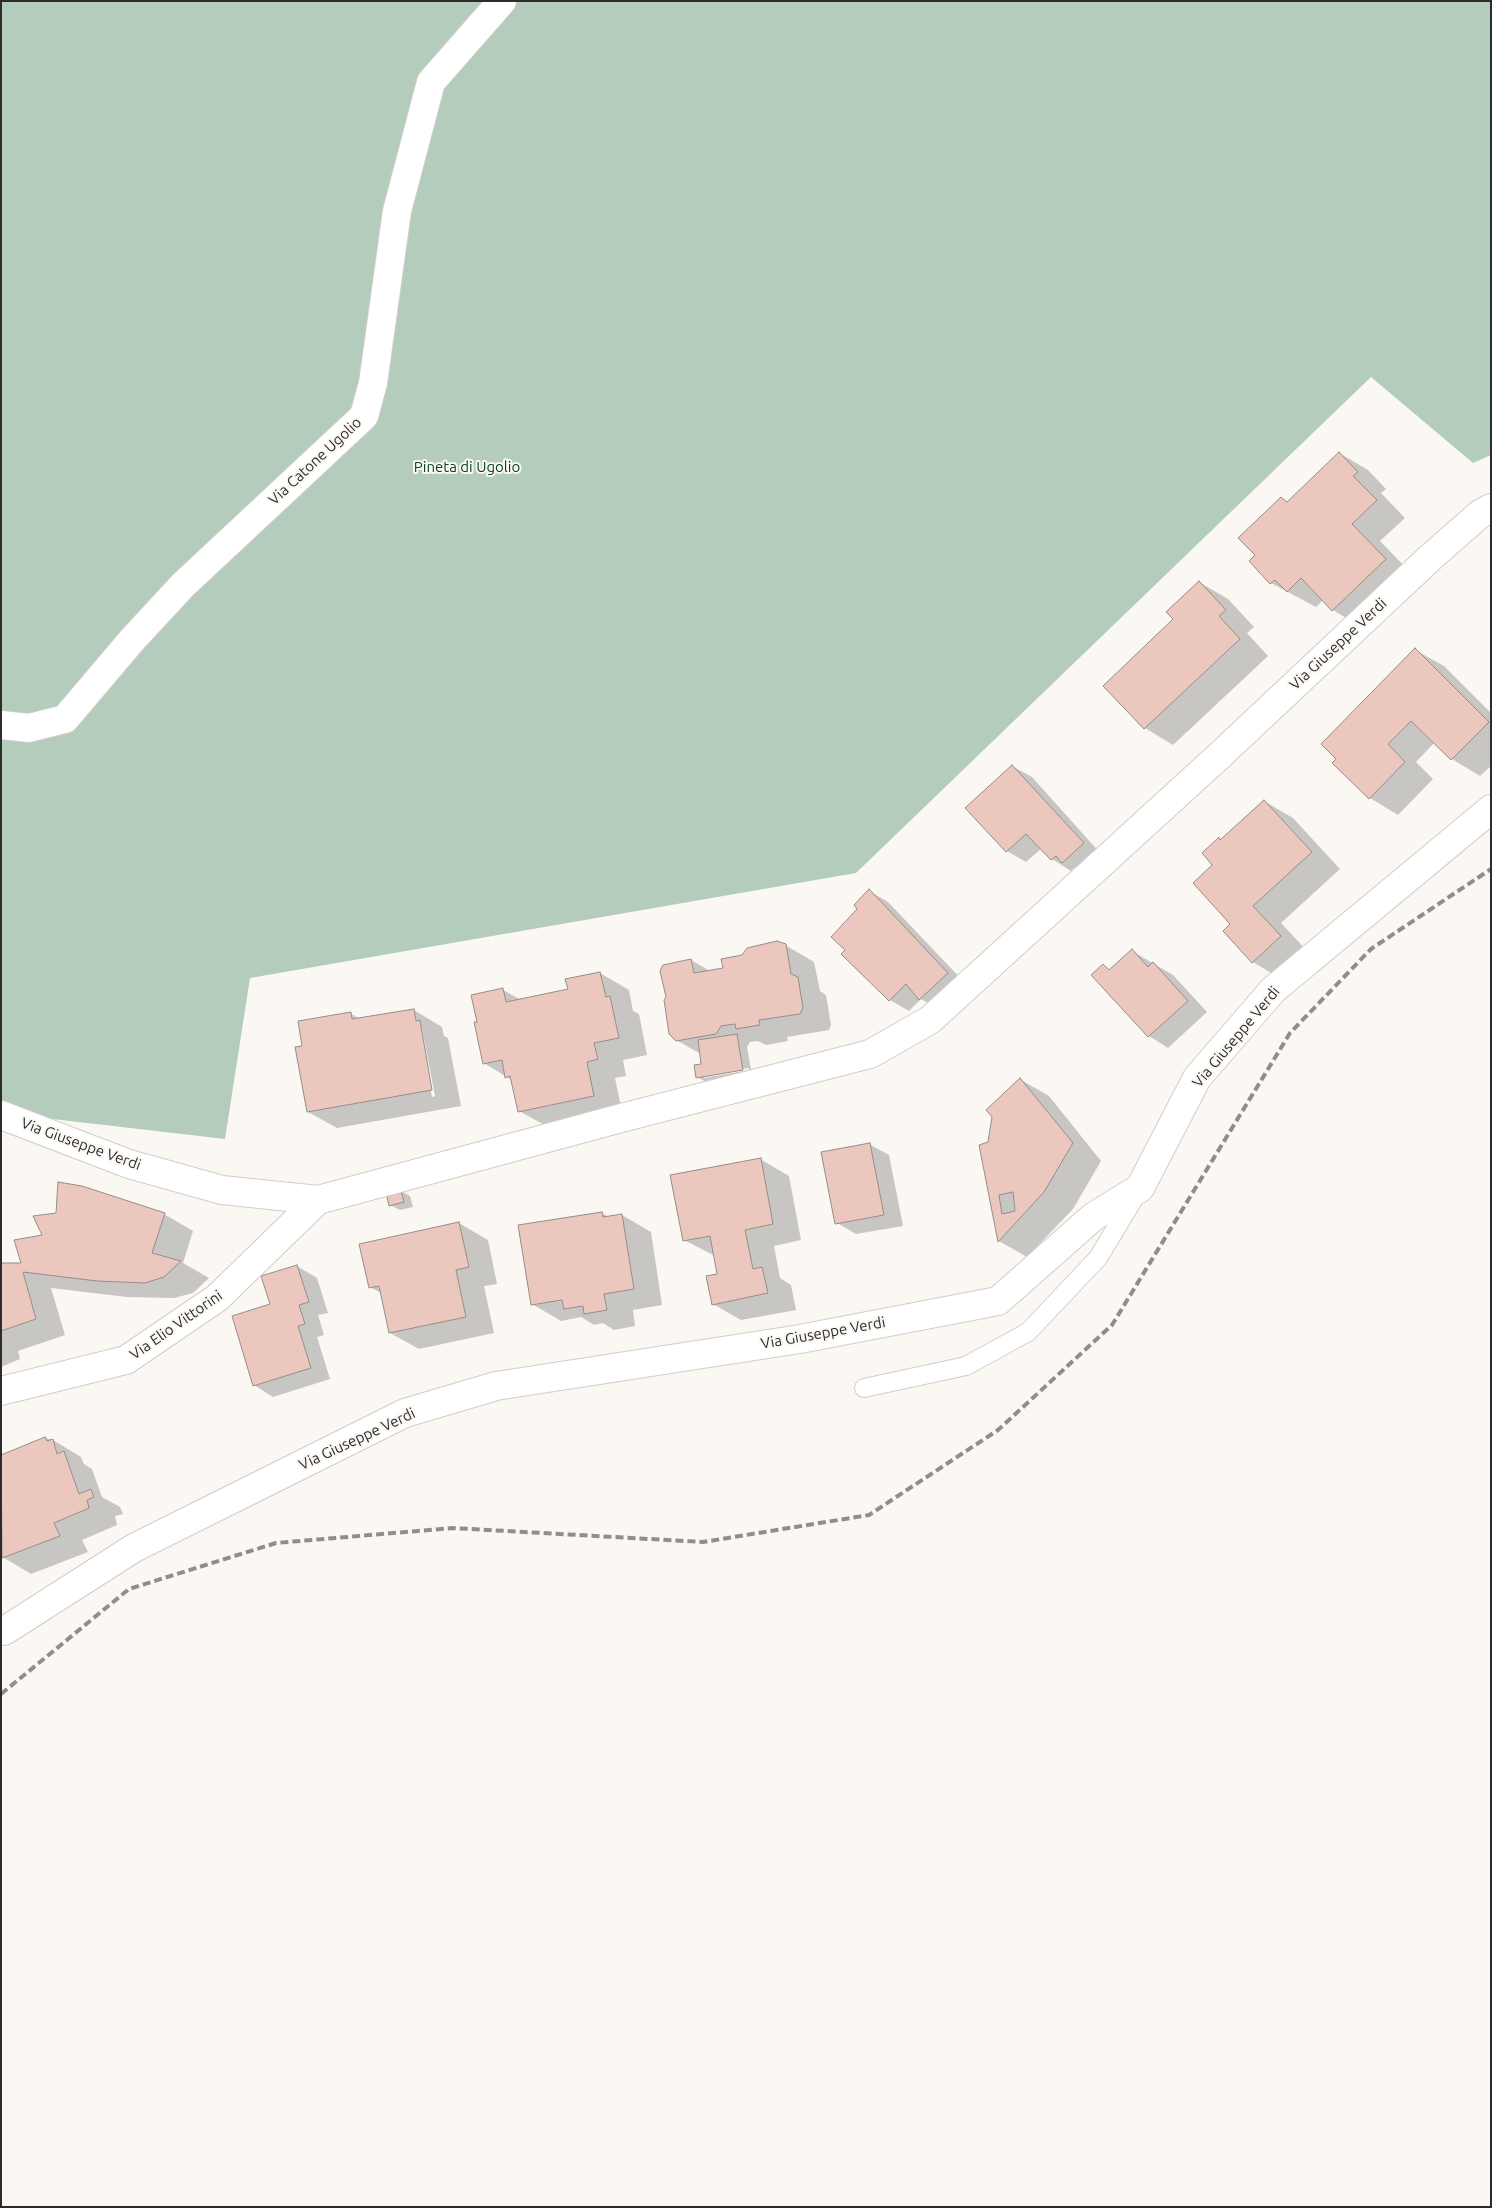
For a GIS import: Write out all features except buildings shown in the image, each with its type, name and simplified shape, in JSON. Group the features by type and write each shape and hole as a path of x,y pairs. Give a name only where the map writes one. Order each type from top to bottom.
{"street":[{"name":"Via Catone Ugolio","path":"1,725 29,728 65,719 132,640 183,585 364,416 373,383 397,211 431,82 502,1"},
{"name":"Via Giuseppe Verdi","path":"1,1115 129,1164 222,1190 318,1200 625,1117 870,1054 930,1020 1218,757 1431,556 1480,514 1491,508"},
{"name":"Via Giuseppe Verdi","path":"4,1631 134,1548 405,1413 496,1386 800,1339 998,1301 1093,1217 1140,1188 1198,1078 1273,990 1491,809"},
{"name":"Via Elio Vittorini","path":"1,1391 126,1360 218,1298 318,1200"}],"lane":[{"path":"864,1388 966,1366 1028,1332 1098,1258 1140,1188"}],"green space":[{"name":"Pineta di Ugolio","path":"1,1 1491,1 1491,455 1473,463 1371,377 856,873 250,978 225,1139 1,1113"}],"railway":[{"path":"1,1694 129,1589 276,1543 453,1528 703,1542 869,1515 998,1430 1112,1325 1290,1033 1371,949 1491,869"}]}
